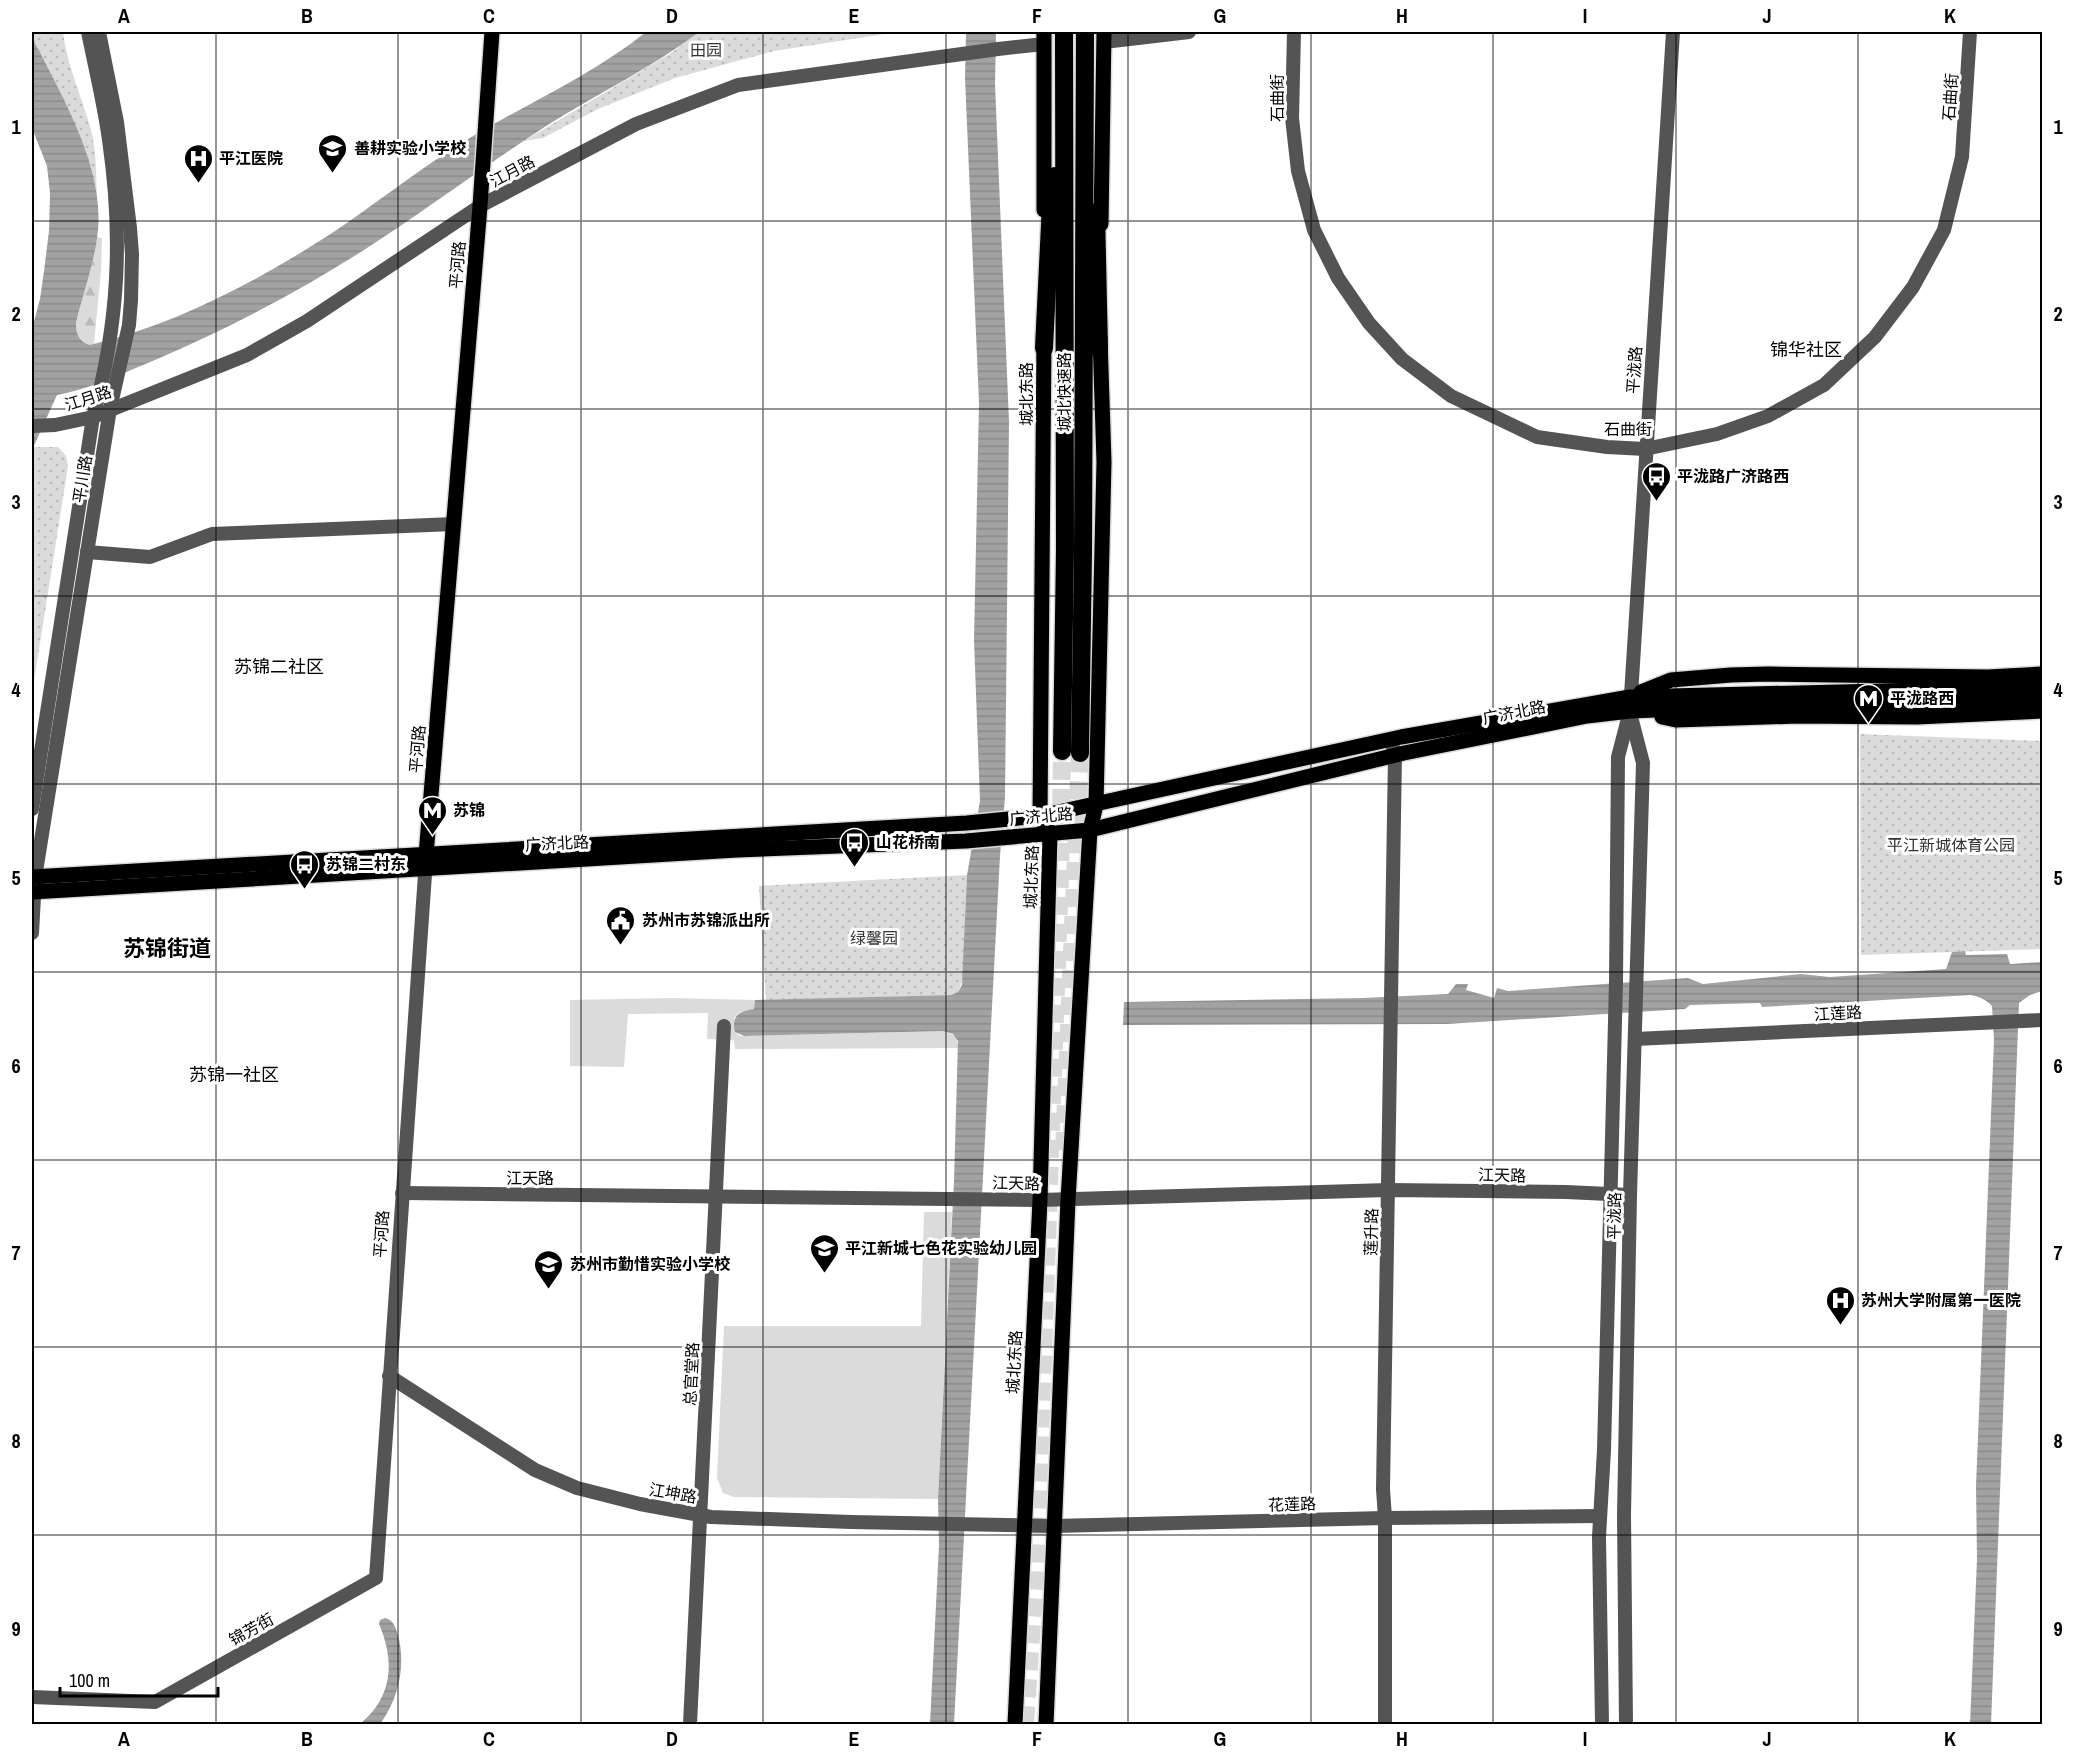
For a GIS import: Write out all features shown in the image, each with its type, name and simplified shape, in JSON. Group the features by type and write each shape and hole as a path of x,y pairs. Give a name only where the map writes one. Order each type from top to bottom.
{"highway":[{"name":"城北快速路","path":"1064,32 1065,550 1071,752 1086,32"},
{"path":"1099,349 1096,197 1086,97 1100,35"},
{"path":"1044,348 1051,204 1064,100 1053,49 1047,36"}],"main road":[{"name":"平河路","path":"426,862 480,206 492,32"},
{"path":"1046,1725 1068,1200 1090,830 1096,805 1104,462 1099,349 1100,35"},
{"name":"城北东路","path":"1015,1725 1040,1200 1050,834 1040,816 1047,36"},
{"path":"1630,704 1671,680 1731,675 1988,676 2043,674"},
{"name":"广济北路","path":"33,886 426,862 1040,816 1391,740 1630,704 1840,698 2043,687"},
{"name":"广济北路","path":"1840,698 1984,702 2043,699"},
{"path":"1630,704 1676,720 1797,716 1917,717 2043,711"},
{"name":"广济北路","path":"426,862 966,841 1090,830 1395,755 1587,716 1630,704"}],"street":[{"name":"平川路","path":"32,809 93,417 106,369 117,266 109,138 88,32"},
{"name":"平川路","path":"32,933 33,886 110,410 129,324 132,266 130,228 118,129 99,32"},
{"path":"1100,35 1189,32"},
{"name":"石曲街","path":"1294,32 1292,118 1298,171 1314,230 1338,278 1369,323 1402,359 1451,396 1537,437 1607,447 1645,449 1717,434 1768,416 1824,384 1875,337 1913,287 1944,230 1962,157 1970,32"},
{"name":"平泷路","path":"1602,1725 1600,1516 1611,1194 1618,757 1630,704 1673,32"},
{"name":"江月路","path":"32,426 55,425 93,417 247,355 307,321 480,206 636,124 738,85 962,54 1047,36"},
{"path":"87,552 150,558 212,534 454,524"},
{"name":"平泷路","path":"1626,1725 1624,1515 1630,1195 1643,763 1630,704"},
{"name":"莲升路","path":"1385,1725 1383,1489 1395,755 1391,740"},
{"name":"平河路","path":"376,1578 426,862"},
{"name":"江莲路","path":"1635,1039 2043,1020"},
{"name":"总官堂路","path":"690,1725 724,1026"},
{"name":"江天路","path":"402,1193 1040,1200 1388,1190 1630,1195"},
{"name":"江坤路","path":"389,1376 535,1470 577,1488 640,1504 700,1515 804,1521 985,1524"},
{"name":"花莲路","path":"985,1524 1054,1526 1385,1518 1600,1516"},
{"name":"锦芳街","path":"32,1697 155,1702 376,1578"}],"green space":[{"path":"32,32 63,32 68,57 93,139 97,200 94,183 64,102 32,37"},
{"name":"田园","path":"699,32 898,32 774,51 675,78 598,109 543,138 524,141 671,53"},
{"path":"97,237 102,238 101,271 94,344 90,345 79,337 76,323"},
{"path":"34,447 58,447 66,456 68,466 32,694 32,450"},
{"name":"平江新城体育公园","path":"1860,734 2042,741 2042,949 1861,955"},
{"name":"绿馨园","path":"967,875 963,979 958,992 951,995 766,1000 759,886"},
{"path":"671,998 755,1000 754,1009 740,1012 734,1018 735,1032 740,1036 943,1031 956,1036 959,1048 735,1049 734,1040 707,1039 708,1013 628,1014 624,1067 570,1066 570,1000"},
{"path":"924,1212 952,1212 938,1499 734,1497 723,1493 717,1478 724,1326 921,1326"}],"shaded area":[{"path":"646,32 699,32 660,59 537,132 408,221 314,281 236,323 155,360 95,385 57,395 32,450 32,329 44,271 49,231 50,193 47,166 32,128 32,37 78,130 94,180 98,205 98,230 92,265 76,323 79,337 90,345 184,314 273,269 329,235 460,144 579,77"},
{"path":"966,32 996,32 995,84 1009,422 1005,797 954,1724 930,1724 958,1041 953,1034 943,1031 744,1036 735,1032 734,1022 740,1013 754,1009 755,1000 951,995 958,992 962,985 967,875 980,801 974,640 979,403 965,78"},
{"path":"1965,951 1966,955 2007,954 2010,964 2042,962 2042,991 2030,995 2019,1003 1991,1724 1970,1724 1977,1559 1976,1486 1994,1040 1992,1006 1971,995 1762,1007 1760,1003 1690,1005 1685,1009 1447,1024 1123,1025 1124,1002 1363,998 1448,994 1456,984 1468,984 1466,990 1494,998 1497,988 1508,991 1688,978 1703,984 1801,974 1830,977 1946,969 1952,952"},
{"path":"385,1618 392,1622 398,1635 401,1658 399,1681 392,1704 380,1724 360,1724 379,1702 388,1678 387,1651 379,1624 380,1620"}],"tunnel":[{"path":"1025,1724 1035,1579 1060,876 1062,751"},
{"path":"1064,1150 1080,753"}],"place":[{"name":"善耕实验小学校","path":"333,174"},
{"name":"平江医院","path":"198,184"},
{"name":"平泷路广济路西","path":"1656,502"},
{"name":"平泷路西","path":"1869,724"},
{"name":"苏锦","path":"432,836"},
{"name":"山花桥南","path":"855,868"},
{"name":"苏锦二村东","path":"305,890"},
{"name":"苏州市苏锦派出所","path":"621,946"},
{"name":"平江新城七色花实验幼儿园","path":"824,1274"},
{"name":"苏州市勤惜实验小学校","path":"549,1290"},
{"name":"苏州大学附属第一医院","path":"1840,1326"}],"district":[{"name":"锦华社区","path":"1806,350"},
{"name":"苏锦二社区","path":"279,667"},
{"name":"苏锦街道","path":"167,948"},
{"name":"苏锦一社区","path":"234,1075"}]}
